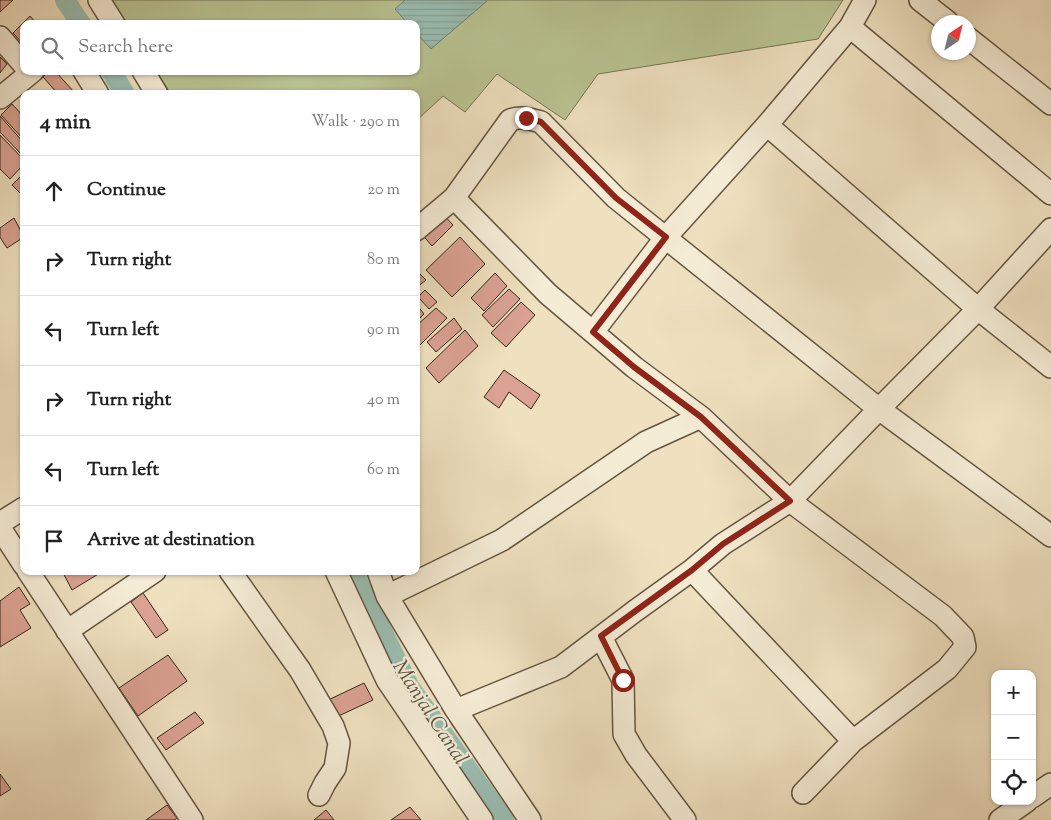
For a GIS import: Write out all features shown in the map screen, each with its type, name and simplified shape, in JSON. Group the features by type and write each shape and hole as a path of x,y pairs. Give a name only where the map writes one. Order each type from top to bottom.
{"street":[{"path":"99,0 112,20"},
{"path":"593,332 666,237 767,125 850,27 865,0"},
{"path":"920,0 939,15"},
{"path":"850,27 1051,194"},
{"path":"0,38 20,60"},
{"path":"976,44 1051,104"},
{"path":"0,98 24,75"},
{"path":"86,75 96,90"},
{"path":"145,75 155,90"},
{"path":"420,227 454,198 510,120 526,118 541,122 616,198 879,409 1051,536"},
{"path":"767,125 978,309 1051,367"},
{"path":"454,198 548,294 634,367 701,417 790,501 943,616 963,637 965,647 947,669 853,741 803,793"},
{"path":"456,710 561,667 692,570 723,544 790,501 978,309 1051,229"},
{"path":"387,596 502,540 646,442 701,417"},
{"path":"0,523 20,510"},
{"path":"0,528 20,559"},
{"path":"692,570 853,741"},
{"path":"31,575 192,820"},
{"path":"67,631 150,575"},
{"path":"233,575 300,670 333,726 339,743 335,768 319,795"},
{"path":"338,575 387,680 482,820"},
{"path":"379,575 387,596 456,710 530,820"},
{"path":"601,636 623,680 624,734 636,755 685,820"},
{"path":"1036,794 1051,784"},
{"path":"1000,820 1021,805"}],"green space":[{"path":"110,0 843,0 818,39 598,74 565,120 497,74 465,112 443,96 420,117 420,90 168,90 159,75 420,75 420,20 123,20"}],"water":[{"path":"405,0 487,0 431,49 420,37 420,20 405,20 395,9"}],"building":[{"path":"0,0 13,0 0,12"},
{"path":"20,26 20,41 13,33"},
{"path":"0,57 7,64 0,73"},
{"path":"45,75 59,75 72,90 54,90 43,77"},
{"path":"12,104 20,113 20,136 1,115"},
{"path":"0,116 20,138 20,153 0,132"},
{"path":"0,135 20,156 20,168 10,179 0,169"},
{"path":"20,177 20,193 12,185"},
{"path":"441,212 453,225 432,246 420,232"},
{"path":"14,218 20,229 20,240 7,248 0,237 0,228"},
{"path":"460,237 485,264 452,297 426,270"},
{"path":"495,273 507,286 484,311 471,298"},
{"path":"420,274 426,280 420,285"},
{"path":"509,289 520,299 493,327 482,315"},
{"path":"425,290 437,302 429,309 420,299 420,295"},
{"path":"521,302 535,315 506,347 491,333"},
{"path":"436,308 447,318 420,345 420,322"},
{"path":"420,309 424,314 420,318"},
{"path":"454,318 462,329 436,352 427,342"},
{"path":"465,330 478,346 439,383 426,368"},
{"path":"504,370 540,395 531,409 509,392 499,408 484,397"},
{"path":"64,575 97,575 72,590"},
{"path":"19,587 30,604 20,610 31,628 0,647 0,601"},
{"path":"143,593 168,630 156,638 131,602"},
{"path":"168,655 187,681 138,716 119,688"},
{"path":"364,683 373,700 332,719 324,702"},
{"path":"195,712 204,723 166,750 157,738"},
{"path":"0,774 11,789 0,796"},
{"path":"167,805 177,818 174,820 146,820"},
{"path":"410,807 421,820 391,820"},
{"path":"326,810 334,820 314,820"}],"waterway":[{"name":"Manjal Canal","path":"65,0 78,20"},
{"name":"Manjal Canal","path":"113,75 123,90"},
{"name":"Manjal Canal","path":"355,575 409,686 504,820"}],"route":[{"path":"526,118 541,122 616,198 666,237 593,332 634,367 701,417 790,501 723,544 692,570 601,636 623,680"}]}
